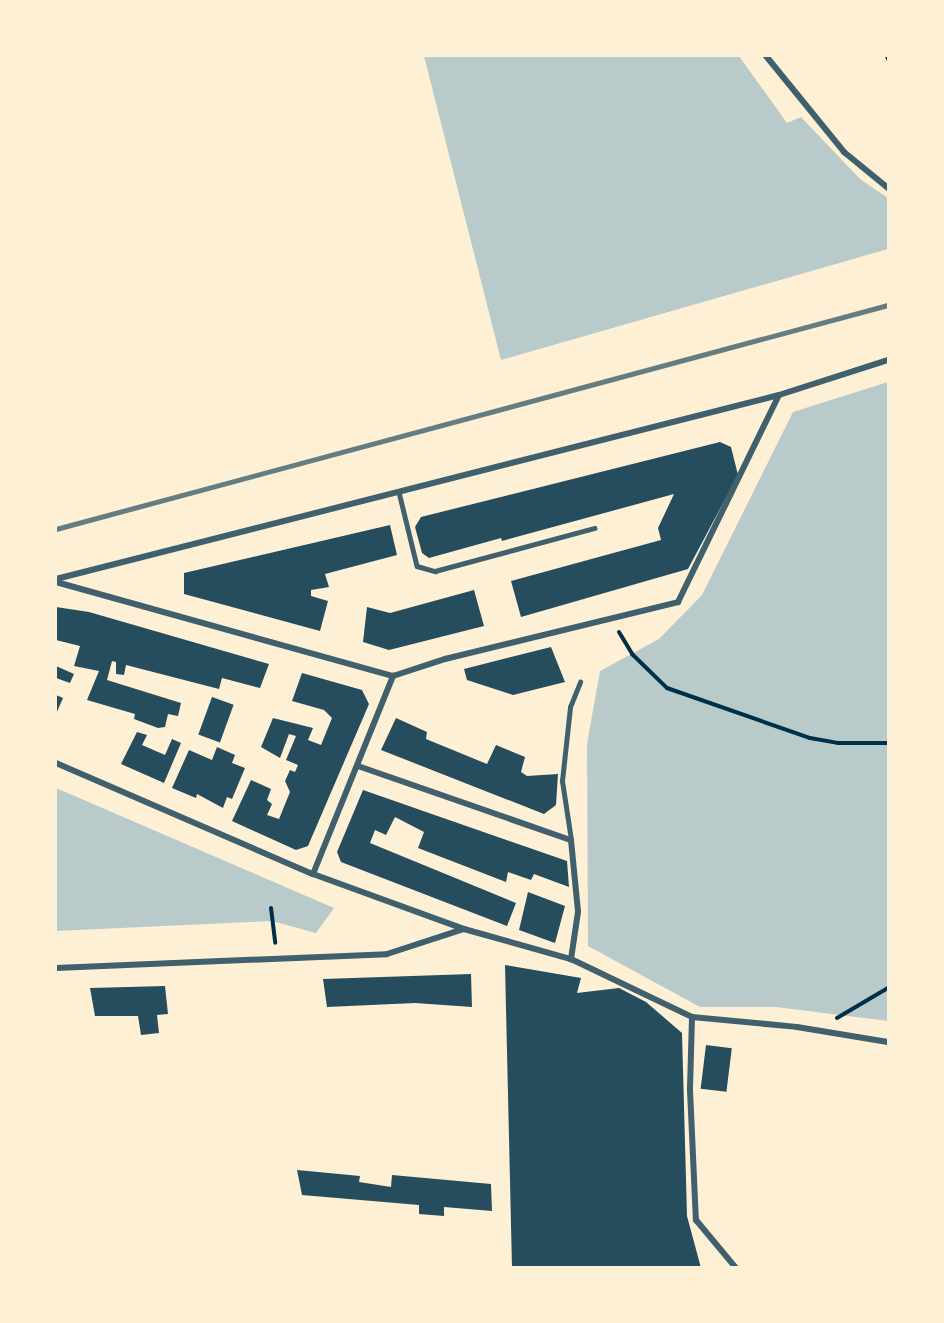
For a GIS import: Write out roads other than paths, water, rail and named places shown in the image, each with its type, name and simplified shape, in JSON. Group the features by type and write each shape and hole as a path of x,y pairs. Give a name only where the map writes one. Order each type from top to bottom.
{"street":[{"path":"766,56 844,152 888,188"},
{"path":"56,580 779,395 888,360"},
{"path":"56,580 393,676 445,659 678,602 779,395"},
{"path":"313,874 393,676"},
{"path":"56,763 313,874 464,929 571,959 692,1017 816,1030 888,1042"},
{"path":"358,766 571,840 578,912 571,959"},
{"path":"56,968 387,954 464,929"},
{"path":"692,1017 690,1090 696,1220 736,1268"}],"lane":[{"path":"399,492 417,566 435,571 594,528"},
{"path":"571,840 562,781 570,707 580,682"}],"railway":[{"path":"56,529 888,305"}]}
